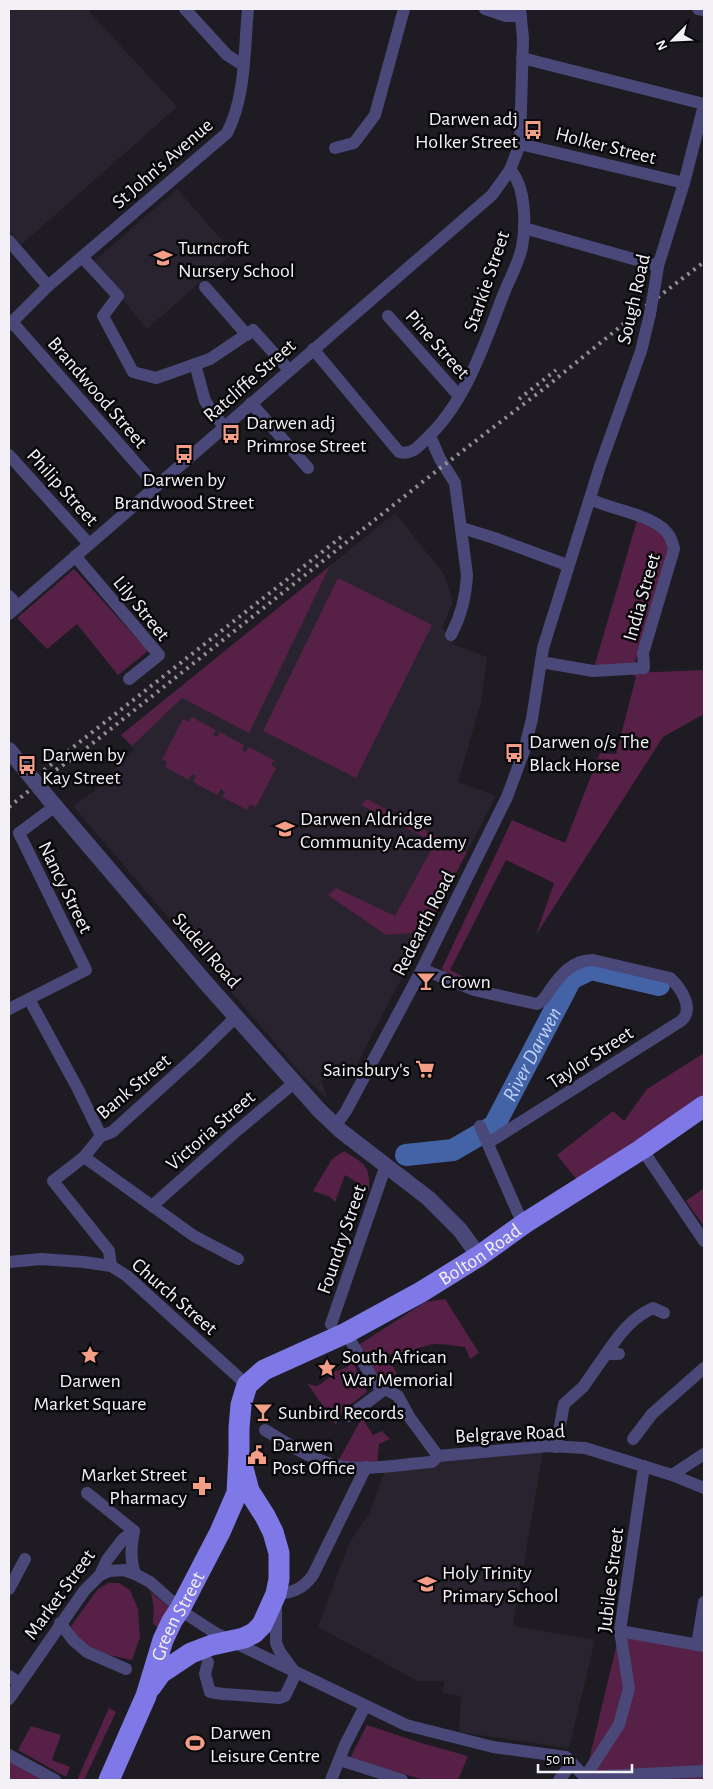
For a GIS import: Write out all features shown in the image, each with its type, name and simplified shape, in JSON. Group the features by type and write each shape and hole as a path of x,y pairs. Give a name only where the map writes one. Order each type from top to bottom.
{"highway":[{"name":"Bolton Road","path":"247,1385 264,1370 338,1329 421,1292 479,1256 524,1223 704,1106"},
{"path":"146,1696 162,1673 172,1665 203,1648 254,1633 262,1626 276,1594 279,1579 278,1553 273,1532 249,1491 239,1453 241,1405 247,1385"},
{"name":"Green Street","path":"109,1780 146,1696 163,1640 223,1526 237,1493 239,1453"},
{"path":"223,1526 232,1517 246,1511 252,1511 265,1516"}],"street":[{"path":"185,9 227,55 243,65"},
{"name":"St John's Avenue","path":"10,323 48,286 227,133 234,118 241,93 248,9"},
{"path":"335,148 354,143 375,116 404,9"},
{"path":"485,9 506,16 521,12 520,144 510,170"},
{"path":"698,9 704,10"},
{"path":"522,58 704,105"},
{"name":"Sough Road","path":"590,499 641,351 650,314 658,266 684,183 704,105"},
{"name":"Holker Street","path":"520,144 684,183"},
{"name":"Starkie Street","path":"313,349 399,452 406,454 414,451 439,428 459,396 478,359 522,249 524,228 521,189 516,176 510,170"},
{"name":"Ratcliffe Street","path":"13,610 492,195 510,170"},
{"path":"524,228 658,266"},
{"path":"9,241 48,286"},
{"path":"82,257 118,296 103,316 133,372 156,378 210,359 253,330 289,370"},
{"path":"205,287 247,334"},
{"name":"Pine Street","path":"388,316 459,396"},
{"name":"Brandwood Street","path":"10,323 156,486"},
{"path":"195,364 206,401 224,427"},
{"path":"251,403 308,468"},
{"path":"430,436 440,459 455,483 467,575 467,590 460,619 451,635"},
{"name":"Philip Street","path":"9,455 89,544"},
{"name":"Redearth Road","path":"335,1126 346,1111 422,969 507,797 524,751 532,719 543,648 590,499"},
{"name":"India Street","path":"541,662 593,671 644,668 644,653 674,549 671,538 658,524 590,499"},
{"path":"462,528 568,565"},
{"name":"Lily Street","path":"75,556 160,655 129,679"},
{"path":"9,596 13,610"},
{"name":"Sudell Road","path":"9,750 51,803 294,1083 335,1126 428,1198 450,1218 479,1256"},
{"name":"Nancy Street","path":"29,999 86,970 19,833 51,803"},
{"name":"Taylor Street","path":"422,969 474,990 530,1004 540,1003 566,970 584,960 594,960 670,978 685,1001 688,1009 686,1017 488,1142"},
{"path":"9,1009 29,999 78,1089 101,1136"},
{"name":"Bank Street","path":"53,1181 84,1157 101,1136 112,1132 236,1018"},
{"name":"Victoria Street","path":"152,1206 294,1083"},
{"path":"480,1126 524,1223"},
{"path":"642,1148 704,1241"},
{"path":"84,1157 194,1236 238,1259"},
{"name":"Foundry Street","path":"338,1329 386,1165"},
{"name":"Church Street","path":"53,1181 109,1251 111,1266 126,1276 247,1385"},
{"path":"9,1262 42,1259 111,1266"},
{"path":"556,1447 564,1404 583,1387 613,1354 618,1335 641,1313 653,1308 664,1313"},
{"name":"Belgrave Road","path":"338,1329 375,1383 398,1396 415,1425 438,1456 556,1447 585,1448 672,1475 704,1488"},
{"path":"633,1439 652,1414 704,1368"},
{"path":"348,1416 385,1389"},
{"path":"265,1430 315,1458 336,1465 366,1467 432,1462 438,1456"},
{"path":"672,1475 704,1454"},
{"name":"Jubilee Street","path":"587,1779 619,1725 629,1688 620,1631 644,1466"},
{"path":"296,1673 280,1652 276,1643 276,1594 285,1594 301,1588 313,1576 366,1467"},
{"path":"87,1493 134,1531 130,1550 135,1574"},
{"name":"Market Street","path":"9,1699 14,1680 84,1592 100,1575 107,1560 124,1539 134,1531"},
{"path":"9,1589 25,1559"},
{"path":"100,1575 109,1571 124,1570 135,1574 150,1582 201,1625 406,1725 494,1747 566,1757 587,1779 704,1771"},
{"path":"620,1631 701,1645 704,1602"},
{"path":"60,1624 86,1652 126,1668"},
{"path":"208,1662 205,1674 210,1692 223,1694 279,1698 285,1696 296,1673"},
{"path":"331,1780 365,1706"},
{"path":"9,1755 55,1780"},
{"path":"340,1760 402,1780"},
{"path":"559,1780 572,1764"}],"shaded area":[{"path":"9,9 87,9 177,107 21,245 9,231"},
{"name":"Turncroft Nursery School","path":"177,189 233,253 147,329 92,263"},
{"name":"Darwen Aldridge Community Academy","path":"395,513 444,574 453,602 442,628 455,645 487,657 481,702 458,782 496,796 355,1068 321,1081 328,1099 303,1076 73,806 93,792 134,749 121,735"},
{"path":"638,517 671,537 674,549 631,673 704,670 704,714 663,737 536,935 554,883 506,860 450,970 468,979 461,982 445,976 442,968 512,820 565,843 600,753 616,754 636,677 630,673 593,671"},
{"path":"330,566 249,733 182,698 132,746 121,735"},
{"path":"74,569 148,651 118,675 77,624 47,649 17,618"},
{"path":"338,578 432,625 356,778 263,731"},
{"path":"192,717 216,730 213,735 217,737 220,732 244,745 242,750 246,752 249,747 274,760 271,765 276,768 256,807 250,804 247,810 222,797 225,792 221,789 217,795 193,782 196,776 192,774 189,780 165,767 167,762 162,759 183,719 188,722"},
{"path":"367,799 467,852 425,932 386,935 328,895 336,888 395,916 435,843 361,805"},
{"path":"704,1053 704,1105 582,1186 557,1155 613,1111 624,1121 647,1089"},
{"path":"344,1151 361,1162 367,1170 369,1190 345,1175 335,1202 330,1197 313,1191 332,1159"},
{"path":"704,1188 704,1226 686,1201"},
{"path":"445,1299 479,1353 470,1359 465,1347 438,1344 403,1353 386,1354 397,1374 375,1383 354,1348 425,1302"},
{"path":"353,1362 367,1392 342,1411 336,1425 307,1383 315,1386 318,1385 336,1370 347,1367"},
{"path":"362,1418 373,1435 382,1431 390,1439 379,1444 377,1466 336,1465"},
{"name":"Holy Trinity Primary School","path":"546,1434 513,1626 595,1640 569,1748 459,1732 461,1696 443,1693 444,1681 418,1681 318,1627 349,1543 369,1514 387,1465 503,1446 541,1438"},
{"path":"108,1583 119,1583 130,1590 138,1609 140,1637 132,1660 100,1653 78,1639 71,1626 98,1589"},
{"path":"151,1592 172,1610 162,1630 153,1624 154,1609"},
{"path":"620,1631 704,1645 704,1780 590,1780 585,1777"},
{"path":"109,1708 116,1712 84,1780 77,1780"},
{"path":"367,1725 468,1756 458,1780 424,1780 350,1758"},
{"path":"31,1726 61,1735 52,1760 70,1767 66,1777 18,1750"},
{"path":"9,1755 55,1780 9,1780"}],"waterway":[{"name":"River Darwen","path":"406,1155 453,1150 494,1126 571,979 591,969 659,985"}],"railway":[{"path":"9,807 704,262"},
{"path":"519,399 556,370"},
{"path":"44,770 345,534"}],"place":[{"name":"Darwen adj Holker Street","path":"533,130"},
{"name":"Turncroft Nursery School","path":"163,258"},
{"name":"Darwen adj Primrose Street","path":"231,434"},
{"name":"Darwen by Brandwood Street","path":"184,454"},
{"name":"Darwen o/s The Black Horse","path":"514,753"},
{"name":"Darwen by Kay Street","path":"27,765"},
{"name":"Darwen Aldridge Community Academy","path":"285,829"},
{"name":"Crown","path":"426,981"},
{"name":"Sainsbury's","path":"425,1069"},
{"name":"Darwen Market Square","path":"90,1355"},
{"name":"South African War Memorial","path":"327,1368"},
{"name":"Sunbird Records","path":"263,1412"},
{"name":"Darwen Post Office","path":"257,1455"},
{"name":"Market Street Pharmacy","path":"202,1486"},
{"name":"Holy Trinity Primary School","path":"427,1584"},
{"name":"Darwen Leisure Centre","path":"195,1743"}]}
